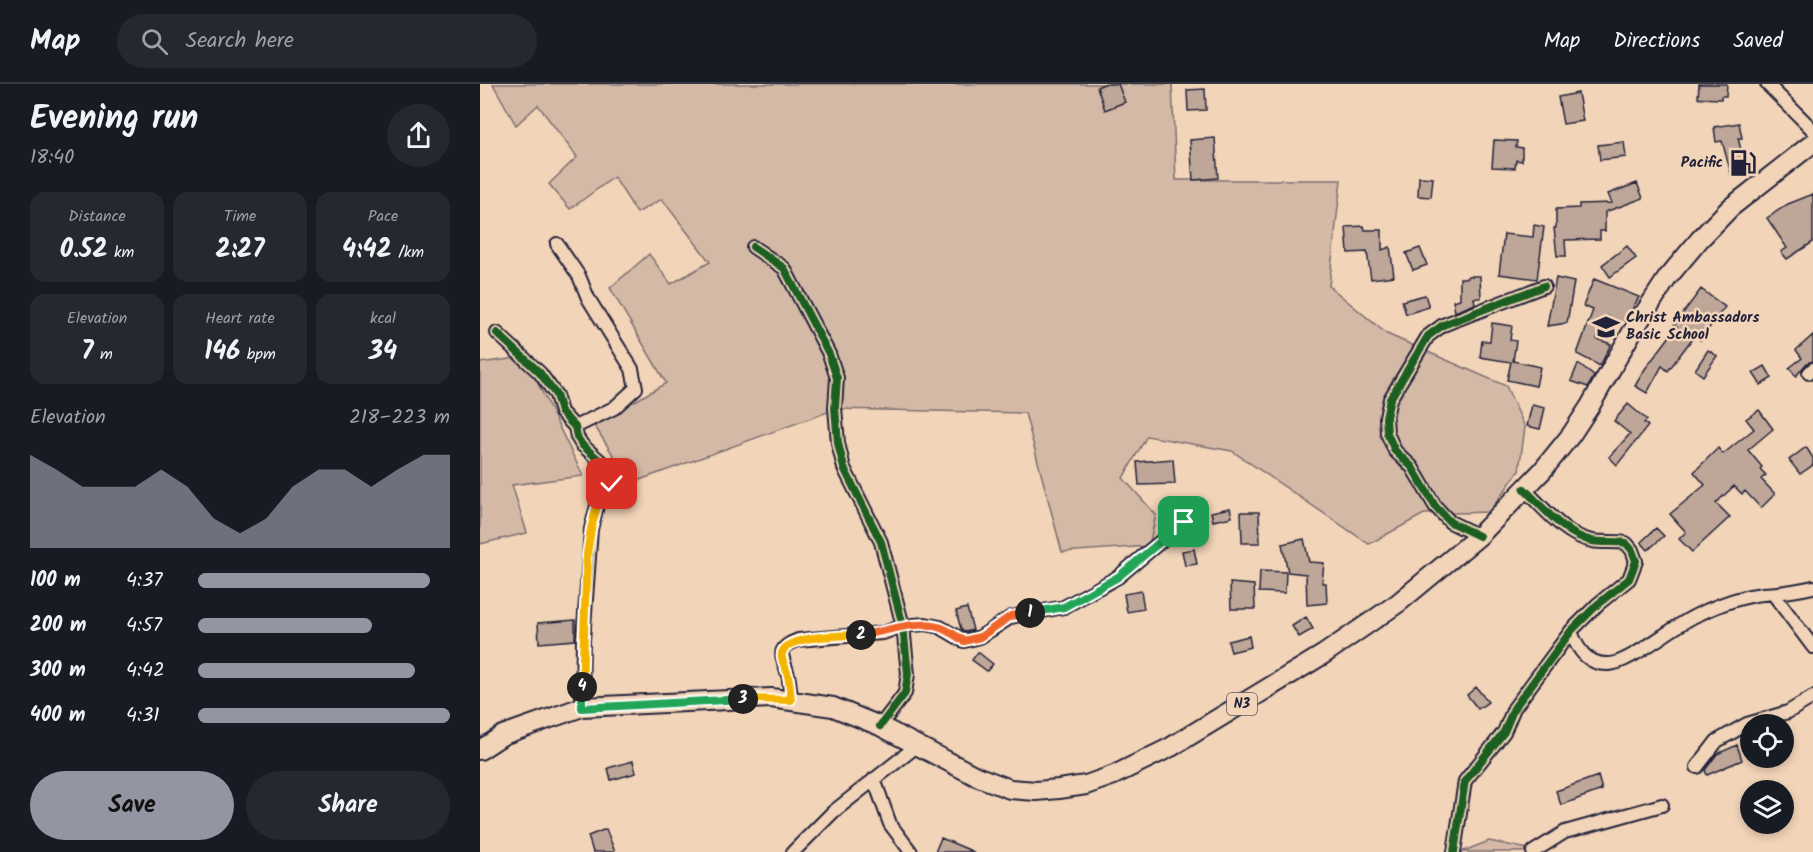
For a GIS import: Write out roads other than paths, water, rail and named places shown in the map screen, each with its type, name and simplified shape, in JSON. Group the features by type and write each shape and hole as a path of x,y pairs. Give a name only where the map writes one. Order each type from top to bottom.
{"main road":[{"name":"N3","path":"480,750 503,735 582,708 771,698 833,707 879,726 996,785 1022,791 1086,785 1114,775 1171,747 1324,654 1398,603 1479,536 1542,471 1571,435 1632,332 1668,277 1700,239 1730,208 1813,143"}],"street":[{"path":"1767,84 1813,130"},
{"path":"557,244 579,276 588,298 632,369 636,388 614,408 575,426"},
{"path":"753,247 784,268 829,354 837,378 835,408 838,442 844,468 881,542 903,626 908,674 905,693 879,726"},
{"path":"1479,536 1450,522 1435,506 1412,467 1395,451 1387,434 1386,417 1390,399 1428,336 1443,325 1544,286"},
{"path":"497,333 540,373 556,395 561,412 575,426 577,437 582,445 606,466 612,475 612,484 598,502 591,529 583,641 582,708"},
{"path":"1454,852 1465,781 1503,732 1514,708 1571,631 1598,604 1629,579 1636,561 1632,550 1626,543 1593,541 1567,530 1524,489"},
{"path":"791,700 788,675 781,657 783,648 787,644 798,640 883,633 903,626 924,624 940,627 964,641 980,637 1011,616 1064,607 1118,577 1184,522"},
{"path":"1571,631 1576,647 1585,657 1600,664 1611,665 1629,658 1696,615 1764,594 1774,595 1813,587"},
{"path":"1774,595 1813,647"},
{"path":"1697,767 1717,741 1747,724 1788,712 1813,697"},
{"path":"793,852 834,812 918,745"},
{"path":"874,779 890,824 911,852"},
{"path":"1533,852 1565,832 1662,805"}],"place":[{"name":"Pacific","path":"1743,163"},
{"name":"Christ Ambassadors Basic School","path":"1606,327"}]}
